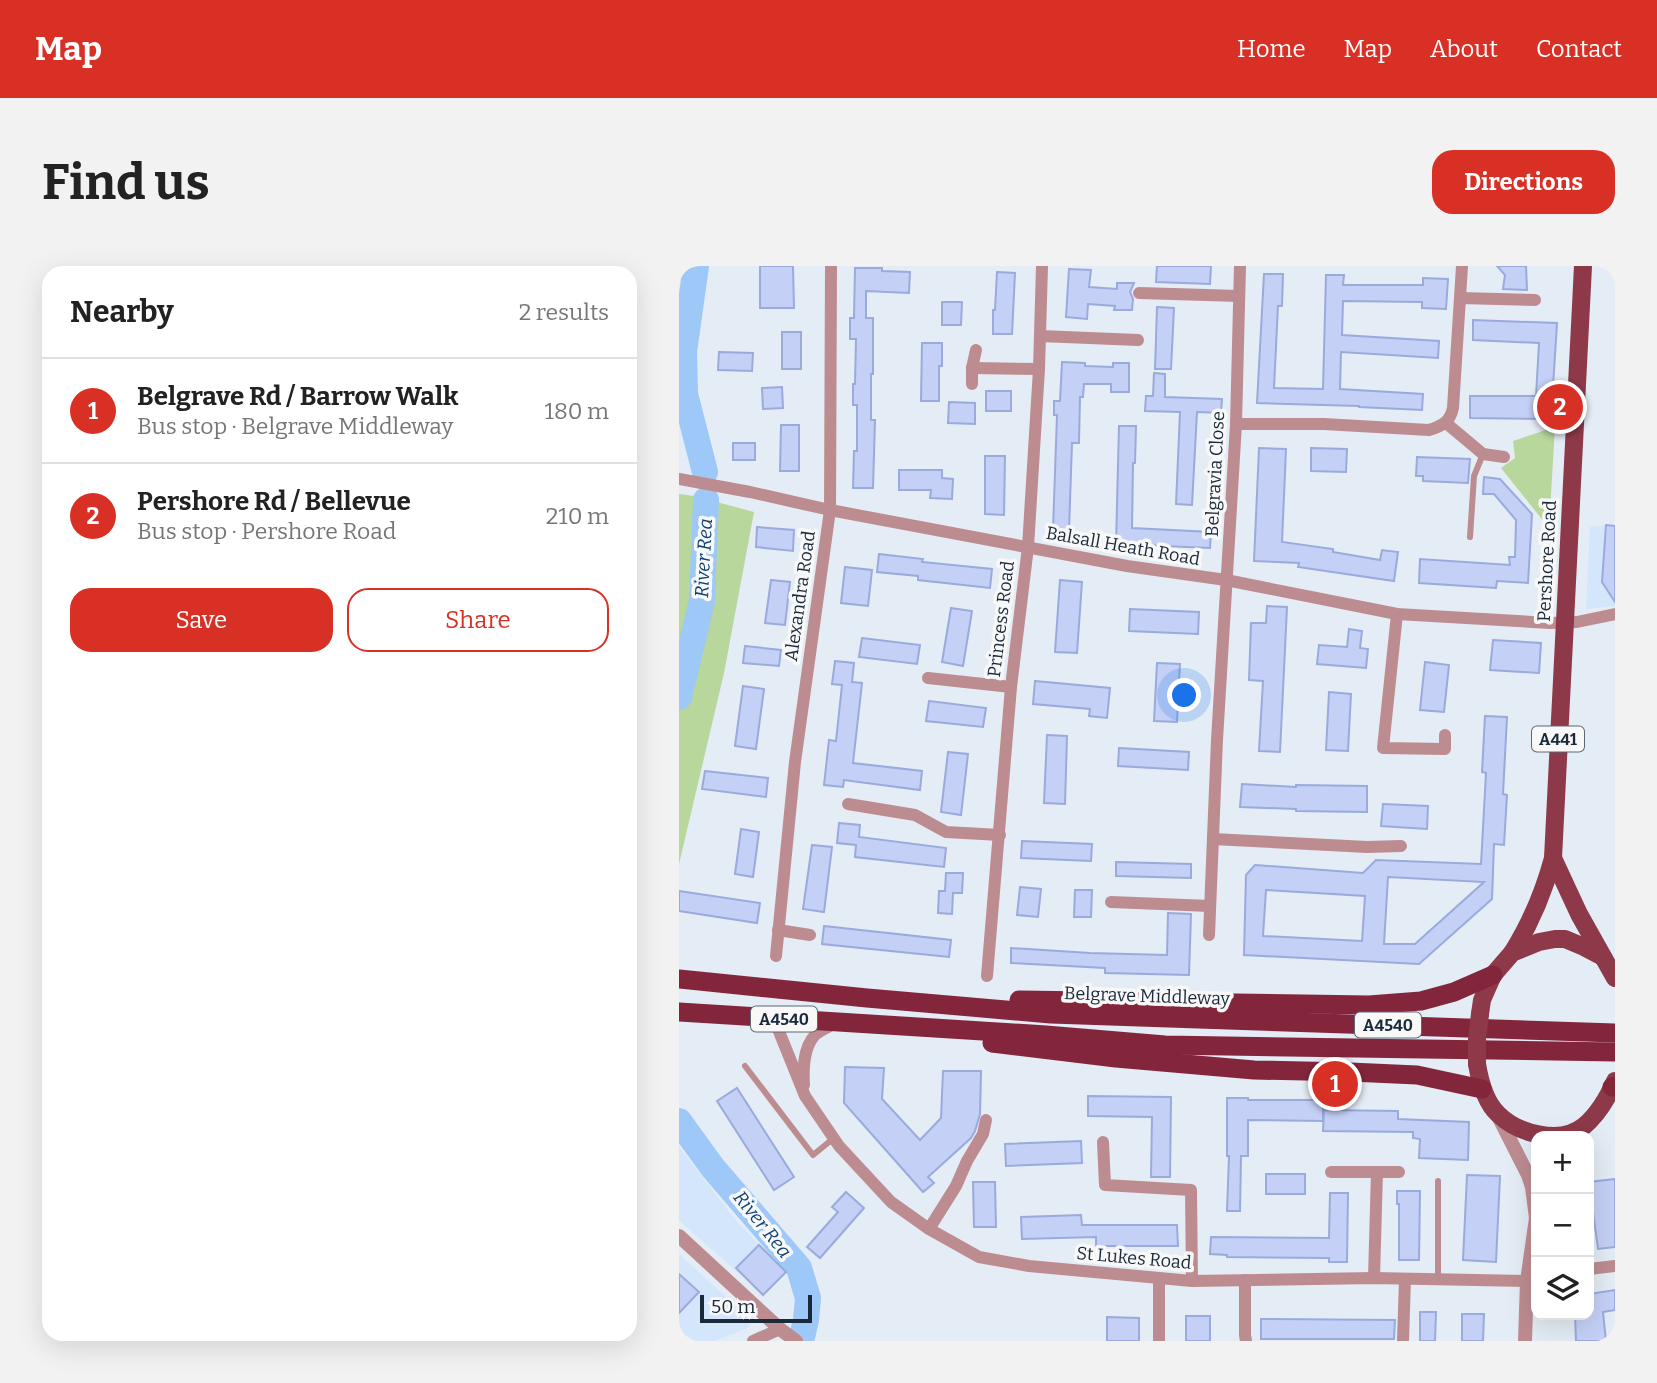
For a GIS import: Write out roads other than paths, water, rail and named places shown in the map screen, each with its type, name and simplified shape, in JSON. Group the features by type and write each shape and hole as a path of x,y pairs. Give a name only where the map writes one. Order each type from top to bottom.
{"highway":[{"path":"867,998 1369,1005 1421,1001 1454,992 1493,975"},
{"name":"Belgrave Middleway","path":"679,979 1051,1014 1615,1033"},
{"name":"A4540","path":"679,1012 888,1024 1165,1045 1615,1052"},
{"path":"888,1024 929,1036 1117,1058 1254,1070 1417,1075 1482,1089"}],"main road":[{"name":"Pershore Road","path":"1583,266 1552,848 1553,858 1579,914 1615,977"},
{"name":"Pershore Road","path":"1493,975 1512,953 1525,932 1553,858"},
{"path":"1512,953 1539,942 1565,939 1603,957"},
{"path":"1493,975 1482,1000 1477,1039 1477,1065 1482,1089 1497,1114 1531,1133"},
{"path":"1581,1131 1596,1114 1614,1085"}],"street":[{"name":"Alexandra Road","path":"776,956 795,762 830,510 831,266"},
{"name":"Princess Road","path":"987,976 1011,687 1028,547 1039,369 1042,266"},
{"name":"Belgravia Close","path":"1209,935 1226,580 1237,424 1240,266"},
{"path":"1237,424 1429,430 1446,423 1453,408 1462,266"},
{"path":"1139,293 1239,296"},
{"path":"1460,298 1535,300"},
{"path":"1040,337 1138,340"},
{"path":"972,384 976,350"},
{"path":"972,369 1039,369"},
{"path":"1446,423 1483,454 1504,457"},
{"name":"Balsall Heath Road","path":"679,479 1127,566 1226,580 1397,614 1550,623 1577,622 1615,614"},
{"path":"1397,614 1383,748 1445,749 1445,735"},
{"path":"928,678 1011,687"},
{"path":"848,804 915,815 946,832 1000,835"},
{"path":"1213,839 1367,847 1401,846"},
{"path":"1111,902 1210,906"},
{"path":"778,930 810,935"},
{"name":"St Lukes Road","path":"773,1019 805,1096 834,1138 891,1202 929,1229 979,1257 1029,1266 1192,1281 1374,1278 1438,1280 1530,1275"},
{"path":"805,1096 803,1071 806,1053 815,1036 837,1022"},
{"path":"1497,1114 1528,1175 1533,1194"},
{"path":"929,1229 956,1186 983,1134 986,1120"},
{"path":"1103,1142 1105,1185 1191,1190 1192,1281"},
{"path":"1331,1172 1399,1172"},
{"path":"1374,1278 1377,1172"},
{"path":"679,1236 789,1336"},
{"path":"1525,1341 1532,1257"},
{"path":"1594,1268 1615,1266"},
{"path":"1159,1278 1159,1341"},
{"path":"1403,1341 1405,1279"},
{"path":"1245,1280 1246,1341"},
{"path":"753,1341 789,1336"}],"lane":[{"path":"1470,537 1474,476 1483,454"},
{"path":"745,1066 813,1155 834,1138"},
{"path":"1438,1181 1438,1280"}],"waterway":[{"name":"River Rea","path":"696,266 684,352 685,394 705,472"},
{"name":"River Rea","path":"679,697 702,601 706,500"},
{"name":"River Rea","path":"679,1121 713,1168 799,1268 808,1298 801,1341"}],"place":[{"name":"Pershore Rd / Bellevue","path":"1560,407"},
{"name":"Belgrave Rd / Barrow Walk","path":"1335,1084"}]}
